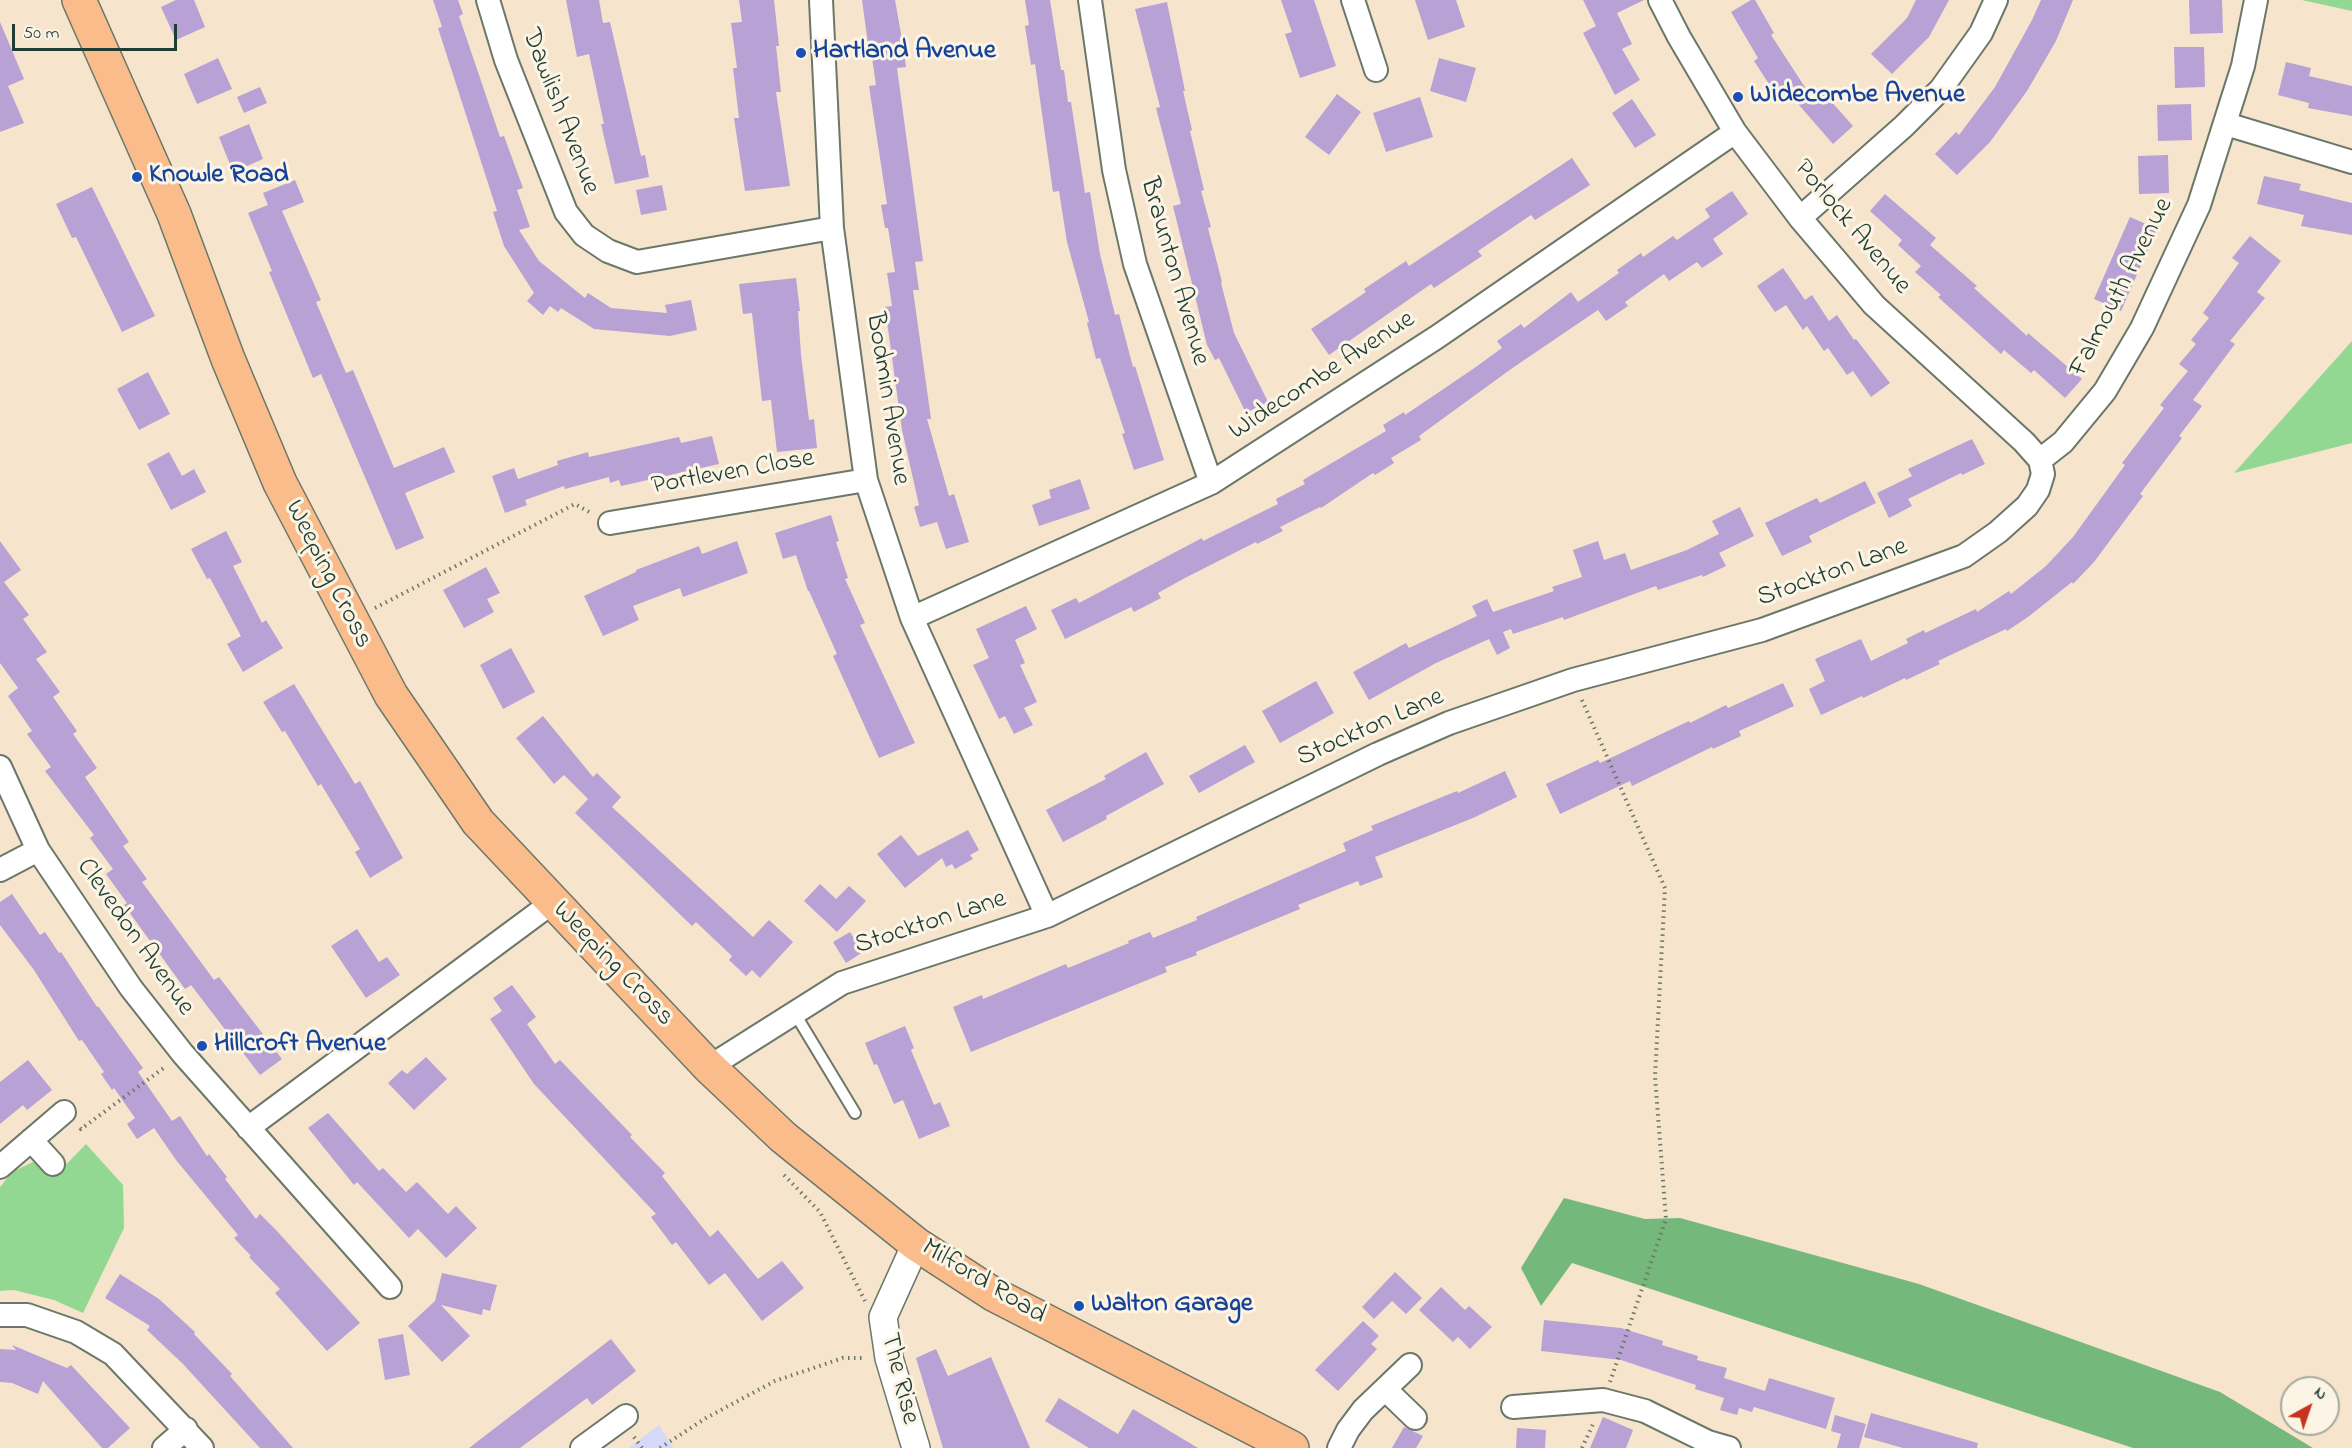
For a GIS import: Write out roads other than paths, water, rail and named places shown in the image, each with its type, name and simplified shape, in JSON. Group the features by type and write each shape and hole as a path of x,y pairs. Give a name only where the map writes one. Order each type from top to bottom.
{"highway":[{"name":"Weeping Cross","path":"78,0 174,214 228,359 280,483 391,696 478,822 709,1067"},
{"name":"Milford Road","path":"709,1067 789,1142 916,1244 993,1294 1292,1448"}],"street":[{"name":"Dawlish Avenue","path":"488,0 506,60 566,212 584,235 608,251 637,262 832,228"},
{"name":"Bodmin Avenue","path":"821,0 832,228 866,480 912,618 1047,916"},
{"name":"Braunton Avenue","path":"1090,0 1114,170 1135,264 1211,483"},
{"path":"1353,0 1376,70"},
{"name":"Porlock Avenue","path":"1660,0 1679,37 1736,132 1800,218 1874,305 2025,442 2040,460"},
{"path":"1800,218 1904,126 1941,89 1981,33 1996,0"},
{"name":"Falmouth Avenue","path":"2040,460 2063,442 2105,391 2142,328 2199,205 2243,66 2256,0"},
{"path":"2226,124 2352,162"},
{"name":"Widecombe Avenue","path":"912,618 1211,483 1437,337 1736,132"},
{"name":"Stockton Lane","path":"709,1067 842,983 1047,916 1378,754 1449,723 1573,680 1762,630 1964,556 1998,532 2027,506 2038,490 2043,474 2040,460"},
{"name":"Portleven Close","path":"610,524 866,480"},
{"name":"Clevedon Avenue","path":"0,767 38,850 130,988 183,1054 390,1287"},
{"path":"0,870 38,850"},
{"path":"248,1128 553,902"},
{"path":"0,1167 64,1112"},
{"path":"31,1140 53,1164"},
{"name":"The Rise","path":"916,1244 883,1317 889,1358 916,1448"},
{"path":"0,1315 27,1315 66,1329 113,1354 202,1448"},
{"path":"1339,1448 1358,1417 1410,1365"},
{"path":"1385,1389 1415,1418"},
{"path":"1513,1407 1536,1395 1603,1400 1646,1411 1708,1442 1729,1448"},
{"path":"582,1448 626,1416"},
{"path":"164,1448 186,1429"}],"lane":[{"path":"794,1012 855,1113"}],"place":[{"name":"Hartland Avenue","path":"801,53"},
{"name":"Widecombe Avenue","path":"1738,97"},
{"name":"Knowle Road","path":"137,177"},
{"name":"Hillcroft Avenue","path":"202,1046"},
{"name":"Walton Garage","path":"1079,1306"}]}
